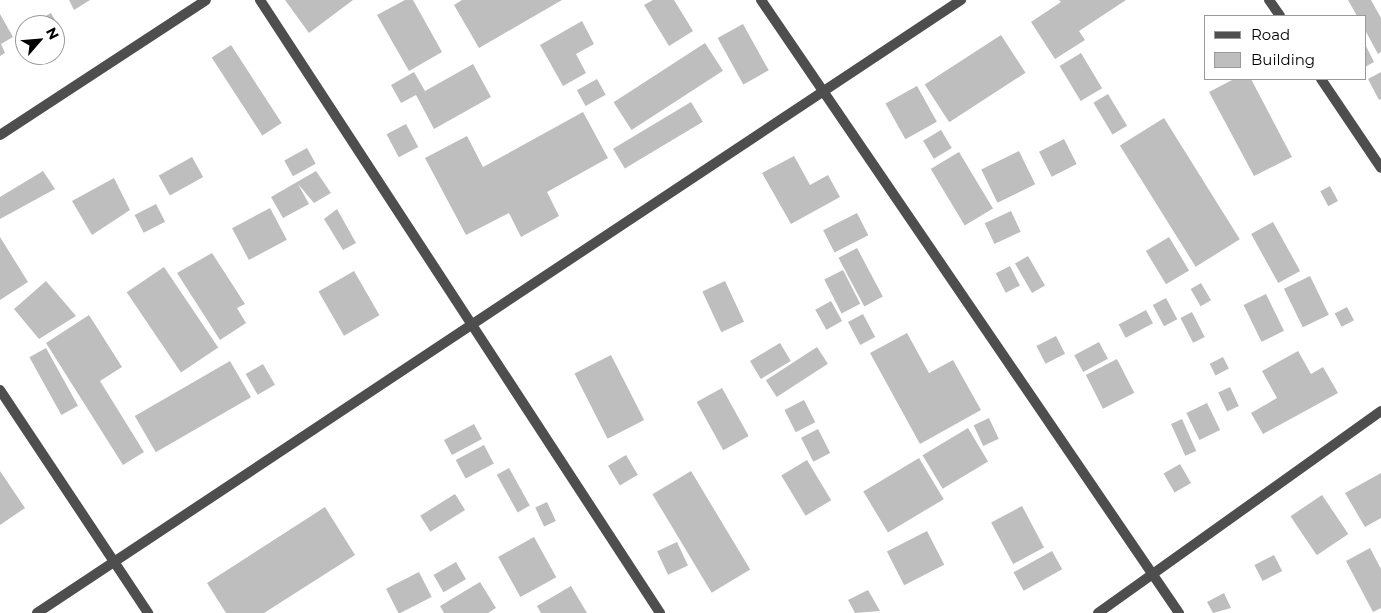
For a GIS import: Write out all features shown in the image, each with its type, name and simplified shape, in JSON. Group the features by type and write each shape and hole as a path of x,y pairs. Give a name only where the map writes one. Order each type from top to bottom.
{"street":[{"path":"0,135 206,0"},
{"path":"260,0 660,613"},
{"path":"761,0 1180,613"},
{"path":"36,613 961,0"},
{"path":"1269,0 1279,15"},
{"path":"1322,80 1381,168"},
{"path":"0,390 148,613"},
{"path":"1098,613 1154,575 1381,411"}],"building":[{"path":"69,0 90,0 74,10"},
{"path":"285,0 353,0 309,33"},
{"path":"405,0 413,0 442,52 409,71 377,15"},
{"path":"462,0 562,0 479,48 454,5"},
{"path":"653,0 674,0 693,31 669,46 644,5"},
{"path":"1059,0 1126,0 1079,31 1085,40 1055,59 1031,22 1061,2"},
{"path":"1348,0 1371,0 1381,18 1381,52 1378,54 1366,32 1366,15 1356,15"},
{"path":"0,14 13,37 1,44 5,53 0,56"},
{"path":"582,21 594,44 576,54 586,73 563,86 540,45"},
{"path":"743,24 769,70 743,84 718,38"},
{"path":"1001,35 1026,73 949,122 925,85"},
{"path":"705,43 723,71 632,130 614,102"},
{"path":"231,45 282,123 262,136 212,58"},
{"path":"1366,46 1374,62 1366,66"},
{"path":"1081,53 1102,88 1081,101 1060,66"},
{"path":"473,64 491,97 434,129 416,95 401,103 391,85 414,72 425,91"},
{"path":"1381,72 1381,99 1379,100 1368,79"},
{"path":"597,79 606,95 586,106 577,90"},
{"path":"1232,80 1252,80 1292,157 1254,176 1209,92"},
{"path":"917,86 937,122 905,139 886,103"},
{"path":"1108,94 1127,126 1112,134 1093,103"},
{"path":"691,102 703,122 625,169 613,149"},
{"path":"583,112 608,158 547,192 559,216 521,237 509,213 466,235 425,158 467,136 483,167"},
{"path":"1164,118 1240,239 1196,267 1120,146"},
{"path":"406,124 418,147 399,157 387,134"},
{"path":"941,130 952,148 934,159 923,141"},
{"path":"1064,139 1077,164 1052,177 1039,152"},
{"path":"307,148 316,164 293,176 284,161"},
{"path":"1019,151 1035,184 997,203 981,169"},
{"path":"959,152 993,209 965,226 931,169"},
{"path":"794,156 810,185 828,175 840,197 791,224 762,173"},
{"path":"192,157 203,177 170,196 159,175"},
{"path":"43,171 55,189 0,219 0,197"},
{"path":"316,171 331,193 314,203 298,184 309,204 283,218 271,197"},
{"path":"114,178 130,210 92,235 72,201"},
{"path":"1330,186 1338,201 1328,206 1320,191"},
{"path":"156,204 165,222 144,233 135,215"},
{"path":"270,208 287,240 249,260 232,228"},
{"path":"337,209 356,243 343,250 324,219"},
{"path":"1011,211 1021,232 994,244 985,223"},
{"path":"857,213 868,235 834,253 823,230"},
{"path":"1273,222 1300,271 1278,283 1251,234"},
{"path":"0,237 28,282 0,300"},
{"path":"1169,237 1189,270 1166,284 1146,251"},
{"path":"857,248 883,297 864,306 838,258"},
{"path":"212,253 245,304 237,308 246,323 220,340 177,273"},
{"path":"1028,256 1045,285 1032,293 1015,264"},
{"path":"1010,266 1020,286 1006,293 996,273"},
{"path":"164,267 218,347 181,373 127,292"},
{"path":"843,270 860,304 842,313 824,280"},
{"path":"354,271 380,315 344,336 318,292"},
{"path":"1310,276 1329,315 1303,327 1284,289"},
{"path":"46,281 76,316 39,339 14,309"},
{"path":"725,281 744,322 721,332 702,292"},
{"path":"1201,283 1211,300 1201,306 1191,289"},
{"path":"1266,294 1284,331 1262,342 1244,305"},
{"path":"1166,298 1177,319 1164,326 1153,305"},
{"path":"831,301 842,321 826,330 815,310"},
{"path":"1347,307 1354,320 1342,327 1335,314"},
{"path":"1146,310 1153,323 1126,338 1119,325"},
{"path":"1192,312 1205,337 1193,343 1180,318"},
{"path":"863,314 875,337 860,345 848,322"},
{"path":"89,315 122,367 100,381 144,452 123,465 46,343"},
{"path":"907,333 929,373 953,360 981,410 920,444 870,353"},
{"path":"1056,336 1065,354 1045,364 1036,346"},
{"path":"1099,342 1108,359 1083,372 1074,355"},
{"path":"780,343 791,361 761,379 750,361"},
{"path":"817,347 828,364 777,397 766,380"},
{"path":"46,348 78,406 61,415 29,357"},
{"path":"1298,351 1311,374 1323,367 1338,393 1263,434 1251,413 1277,398 1262,371"},
{"path":"611,355 644,420 608,439 574,374"},
{"path":"1223,357 1229,369 1216,375 1210,364"},
{"path":"1117,359 1134,393 1103,409 1086,375"},
{"path":"230,361 251,397 156,452 135,416"},
{"path":"263,364 275,385 258,395 246,374"},
{"path":"1230,387 1239,406 1227,412 1218,392"},
{"path":"722,388 749,436 723,450 697,402"},
{"path":"804,400 815,422 796,432 784,410"},
{"path":"1207,403 1220,430 1199,440 1186,413"},
{"path":"989,418 999,439 983,446 974,425"},
{"path":"1182,419 1196,451 1185,456 1171,424"},
{"path":"474,424 482,439 452,455 444,440"},
{"path":"968,428 988,461 943,489 923,455"},
{"path":"818,429 830,453 813,462 801,438"},
{"path":"484,445 494,464 466,479 456,460"},
{"path":"626,455 638,475 620,486 608,466"},
{"path":"919,458 944,499 888,533 863,491"},
{"path":"807,460 831,500 805,516 781,475"},
{"path":"1180,464 1191,483 1175,493 1164,474"},
{"path":"509,468 530,506 518,512 497,475"},
{"path":"0,471 25,508 0,525"},
{"path":"691,471 750,570 712,593 652,494"},
{"path":"1381,473 1381,518 1365,527 1345,493"},
{"path":"455,494 465,510 430,532 420,516"},
{"path":"1322,495 1348,534 1317,555 1290,516"},
{"path":"547,502 556,521 544,527 535,507"},
{"path":"1022,506 1044,547 1013,564 991,522"},
{"path":"325,507 355,555 264,613 226,613 207,583"},
{"path":"927,531 944,565 904,585 887,551"},
{"path":"534,537 556,577 520,597 498,557"},
{"path":"677,542 688,566 668,575 657,551"},
{"path":"1370,548 1381,569 1381,608 1373,612 1346,561"},
{"path":"1052,551 1062,569 1024,591 1014,572"},
{"path":"1274,555 1282,571 1263,581 1254,565"},
{"path":"456,562 466,579 443,592 433,575"},
{"path":"419,572 432,597 398,613 386,589"},
{"path":"480,582 496,608 488,613 444,613 440,606"},
{"path":"571,586 587,613 541,613 537,606"},
{"path":"868,590 880,611 855,613 848,600"},
{"path":"1224,593 1231,608 1213,613 1207,602"}]}
